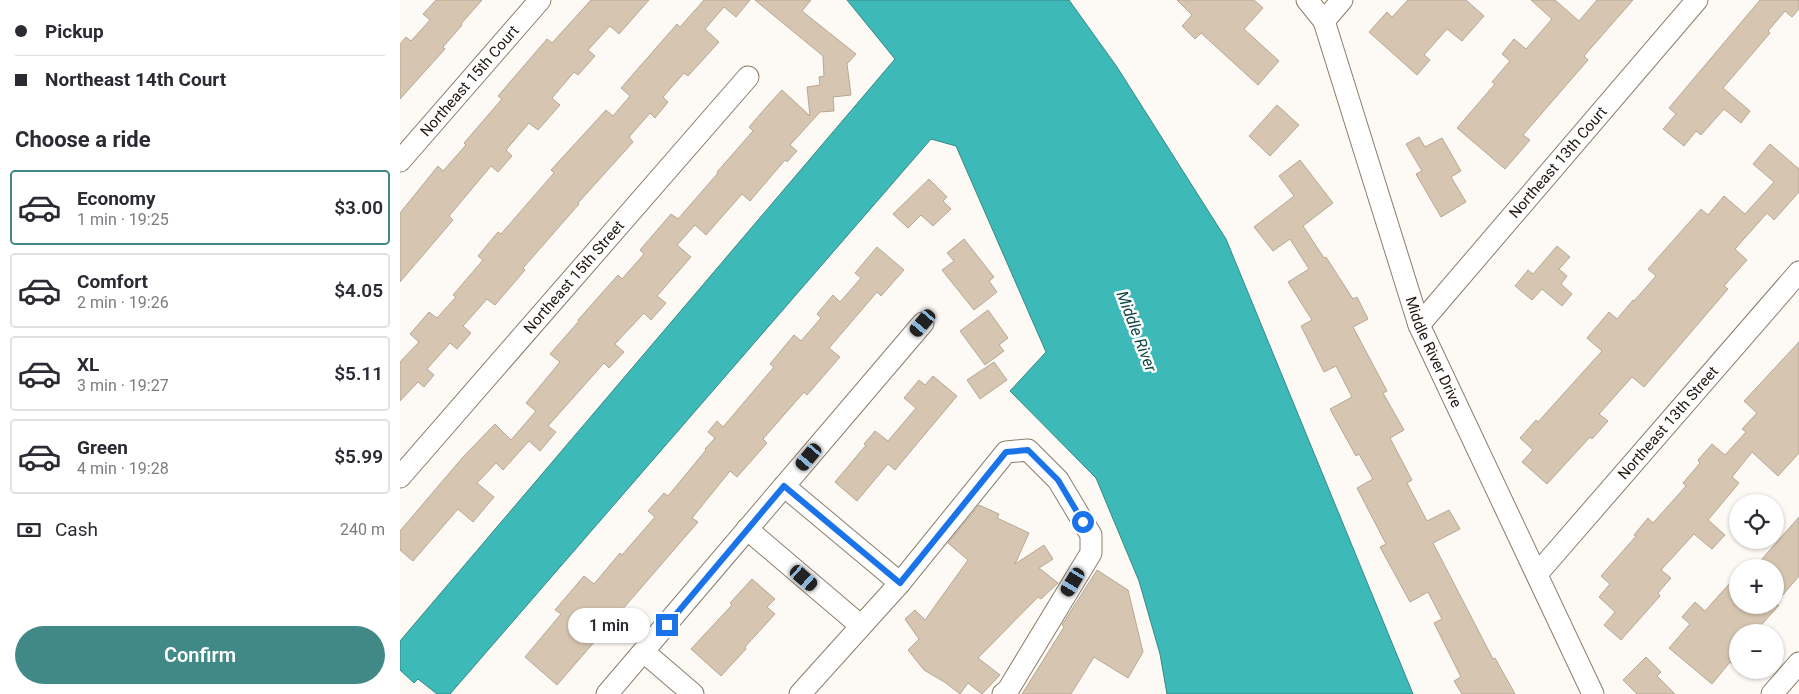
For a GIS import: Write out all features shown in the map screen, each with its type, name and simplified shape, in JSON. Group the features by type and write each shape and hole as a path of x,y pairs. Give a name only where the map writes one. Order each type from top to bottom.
{"street":[{"name":"Northeast 15th Court","path":"400,160 540,0"},
{"name":"Middle River Drive","path":"1306,0 1324,21 1419,324 1593,694"},
{"path":"1324,21 1342,0"},
{"name":"Northeast 13th Court","path":"1419,324 1698,0"},
{"name":"Northeast 15th Street","path":"400,477 748,77"},
{"name":"Northeast 13th Street","path":"1537,574 1799,272"},
{"path":"607,694 923,323"},
{"path":"800,694 900,583 1006,452 1028,450 1058,480 1091,535 1091,553 1008,690 1003,694"},
{"path":"784,486 900,583"},
{"path":"746,529 860,626"},
{"path":"644,652 693,694"},
{"path":"1772,694 1799,662"}],"water":[{"name":"Middle River","path":"847,0 1069,0 1117,67 1226,239 1413,694 1167,694 1160,654 1139,581 1096,478 1010,391 1046,352 956,146 931,139 450,694 437,694 418,679 414,683 400,670 400,641 895,59"}],"building":[{"path":"436,0 482,0 443,47 445,49 400,99 400,44 406,37 411,41 430,20 423,14"},
{"path":"591,0 649,0 619,34 610,26 588,50 595,56 578,75 574,72 552,98 560,105 538,130 529,123 506,150 512,156 498,172 491,166 449,216 453,220 400,282 400,213 438,166 443,171 466,145 464,143 502,99 498,96 547,39 552,43"},
{"path":"704,0 750,0 736,17 724,7 705,29 719,42 688,76 684,73 663,97 668,102 655,118 650,113 629,137 633,142 578,203 523,268 525,270 495,305 487,299 463,326 471,333 457,349 450,343 427,369 434,375 424,387 418,382 400,401 400,362 419,342 410,334 429,312 437,318 456,297 453,295 483,260 478,256 498,232 501,234 554,173 551,170 606,110 613,116 630,96 621,88 677,24 680,27"},
{"path":"755,0 811,0 802,11 856,54 847,64 851,95 833,97 834,111 820,112 790,145 797,151 787,162 785,160 750,201 742,194 706,235 695,225 677,245 691,257 657,296 666,303 651,320 644,313 615,344 624,352 609,368 604,363 548,426 556,432 540,451 529,441 503,470 496,463 477,483 494,497 473,522 458,509 413,561 400,550 400,531 463,457 495,424 511,440 536,411 526,403 560,362 550,354 618,275 622,279 644,254 640,250 671,214 678,219 753,131 749,127 769,104 782,90 810,116 807,87 820,85 819,77 824,76 823,56"},
{"path":"1177,0 1254,0 1263,8 1244,29 1279,61 1258,85 1201,33 1195,39 1182,26 1192,15"},
{"path":"1408,0 1466,0 1484,16 1462,41 1447,29 1424,55 1430,60 1417,75 1369,32 1387,12 1392,17"},
{"path":"1531,0 1555,0 1579,21 1597,0 1633,0 1584,56 1588,60 1523,135 1530,140 1505,169 1457,128 1495,84 1492,82 1510,61 1502,54 1514,39 1526,49 1552,19"},
{"path":"1760,0 1799,0 1799,9 1792,17 1785,11 1768,31 1770,33 1723,88 1750,111 1741,123 1724,109 1701,135 1696,131 1684,146 1663,129 1676,114 1669,108"},
{"path":"1277,105 1299,125 1270,156 1249,136"},
{"path":"1419,137 1425,147 1442,138 1461,171 1451,177 1466,202 1441,217 1416,174 1422,171 1406,144"},
{"path":"1770,144 1799,169 1799,192 1774,220 1767,213 1735,249 1747,260 1724,286 1728,289 1644,387 1632,377 1599,414 1608,421 1592,439 1590,437 1547,484 1522,462 1533,450 1520,438 1536,420 1538,422 1602,351 1587,338 1609,312 1617,319 1634,301 1656,276 1648,269 1701,209 1708,215 1724,196 1745,214 1774,182 1753,164"},
{"path":"1300,160 1333,203 1303,226 1353,299 1357,297 1368,319 1353,327 1387,391 1383,393 1404,430 1390,438 1412,480 1407,483 1427,521 1449,510 1460,529 1433,543 1493,659 1495,658 1515,694 1462,694 1454,681 1461,677 1434,623 1442,619 1428,592 1410,602 1380,547 1386,544 1357,488 1373,479 1359,454 1356,456 1330,409 1352,397 1336,366 1324,372 1301,326 1312,320 1288,282 1309,269 1290,239 1273,251 1254,227 1294,196 1279,176"},
{"path":"929,179 947,197 943,201 951,209 933,226 921,215 908,228 893,214"},
{"path":"964,239 994,277 989,281 997,292 974,310 942,270 954,261 947,253"},
{"path":"1557,246 1570,257 1559,269 1567,276 1561,284 1572,294 1562,306 1542,289 1532,300 1515,286 1528,270 1533,274"},
{"path":"877,247 904,270 881,296 877,292 829,348 840,357 807,395 804,392 763,439 767,443 737,477 730,471 692,518 698,522 557,685 525,657 561,614 555,610 584,576 594,584 620,553 622,555 655,517 648,511 664,493 668,496 715,438 708,432 717,421 723,427 774,367 770,364 794,335 801,341 821,318 817,314 833,295 840,302 861,278 855,273"},
{"path":"988,310 1008,338 999,345 1004,351 985,365 960,331"},
{"path":"1799,342 1799,453 1778,476 1752,452 1732,477 1739,483 1708,520 1725,535 1712,549 1694,534 1661,570 1671,578 1658,593 1660,596 1621,640 1604,625 1615,612 1599,597 1610,584 1601,576 1636,536 1634,535 1648,518 1653,523 1686,486 1683,483 1700,463 1698,460 1712,444 1725,455 1746,432 1742,429 1757,413 1744,401"},
{"path":"994,362 1007,380 980,399 967,380"},
{"path":"933,376 957,396 895,470 888,464 857,501 835,482 866,445 864,444 875,431 888,441 916,408 904,398 919,380 925,385"},
{"path":"979,505 999,514 997,518 1029,533 1015,564 1044,545 1053,559 1039,568 1058,583 1041,599 1038,597 978,658 1000,675 982,694 968,683 960,694 924,670 908,650 919,639 905,619 915,610 925,620 968,560 948,543"},
{"path":"1799,517 1799,576 1784,594 1784,559 1762,559 1771,549 1784,549 1784,534"},
{"path":"1097,570 1128,590 1143,652 1128,678 1094,657 1071,694 1022,694 1064,627 1062,625"},
{"path":"752,579 775,599 767,607 775,614 721,676 691,649 732,605 730,603"},
{"path":"1729,584 1729,614 1771,614 1762,624 1729,624 1729,663 1712,684 1669,648 1690,624 1682,617 1695,602 1705,611"},
{"path":"1646,657 1661,672 1657,676 1675,694 1637,694 1623,680"}],"route":[{"path":"667,625 784,486 900,583 1006,452 1028,450 1058,480 1083,522"}]}
